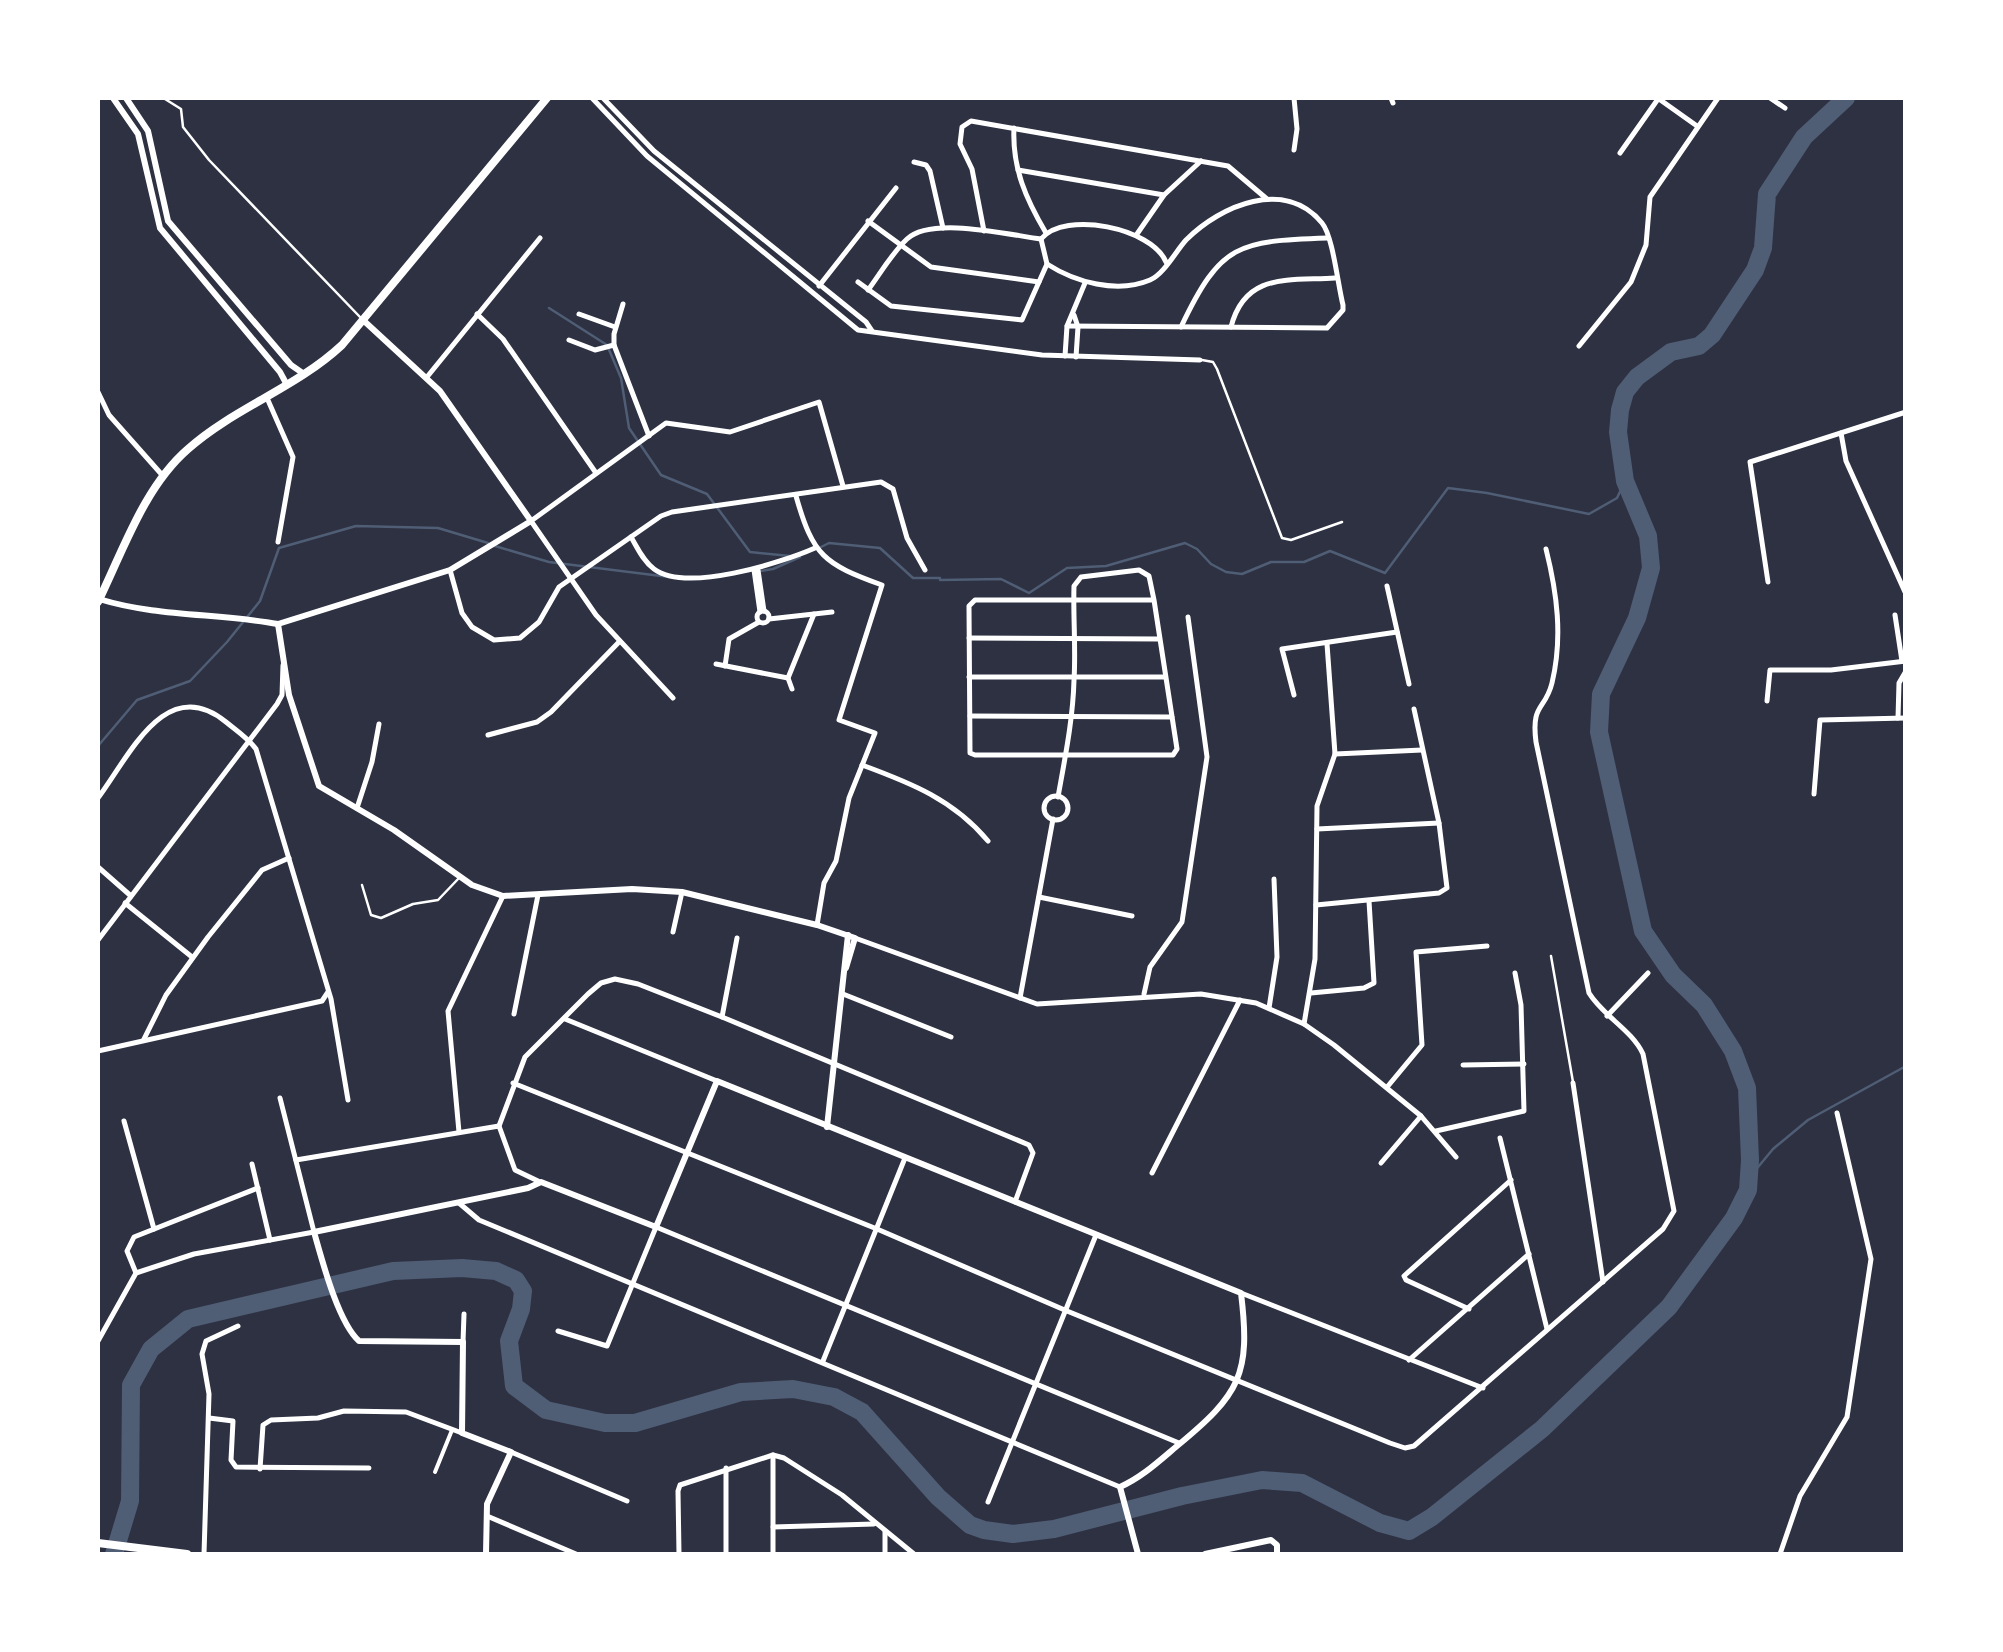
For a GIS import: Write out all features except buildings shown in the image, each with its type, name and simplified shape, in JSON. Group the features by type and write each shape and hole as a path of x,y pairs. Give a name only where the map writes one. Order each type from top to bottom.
{"main road":[{"path":"98,600 152,493 188,448 305,375 342,344 547,98"},
{"path":"98,1543 188,1554"}],"street":[{"path":"112,98 138,134 160,228 280,372 287,386"},
{"path":"126,98 148,131 168,221 291,365 305,375"},
{"path":"1294,98 1294,150"},
{"path":"1620,153 1657,98 1697,126"},
{"path":"1579,346 1631,282 1646,245 1650,197 1718,98"},
{"path":"1770,98 1784,108"},
{"path":"598,99 654,152 866,322 874,333"},
{"path":"598,99 667,174 858,330 1065,356 1200,360"},
{"path":"984,231 972,169 960,144 962,127 971,121 1228,166 1267,199"},
{"path":"858,282 891,306 1022,320 1047,264 1043,236 1018,170 1014,127"},
{"path":"138,134 148,131"},
{"path":"1137,234 1164,195 1201,161"},
{"path":"914,162 926,165 930,171 943,228"},
{"path":"667,174 674,167"},
{"path":"1018,170 1164,195"},
{"path":"819,286 896,188"},
{"path":"1047,264 1065,276 1085,282 1138,284 1157,277 1166,262 1208,222 1229,210 1267,199 1294,200 1324,224 1343,310 1327,328 1067,326"},
{"path":"868,221 931,267 1039,282"},
{"path":"868,290 912,235 943,228 1043,236 1092,225 1137,234 1156,248 1166,262"},
{"path":"427,376 540,238"},
{"path":"1181,327 1211,272 1243,247 1267,240 1328,238"},
{"path":"1231,327 1239,303 1259,286 1336,278"},
{"path":"1065,356 1067,326 1085,282"},
{"path":"624,304 614,344 647,439"},
{"path":"477,314 503,339 596,472"},
{"path":"579,314 616,327"},
{"path":"1074,315 1078,327 1076,356"},
{"path":"363,320 440,390 570,578 619,642 672,698"},
{"path":"569,340 595,350 614,344"},
{"path":"98,394 109,415 164,478"},
{"path":"267,398 293,457 278,542"},
{"path":"98,600 153,611 278,624 450,570 531,521 647,439 653,430 672,423 730,432 819,402 843,486"},
{"path":"1768,582 1750,462 1906,412"},
{"path":"1841,433 1846,461 1905,592"},
{"path":"450,570 465,619 482,635 500,640 526,636 539,622 554,593 570,578 672,512 881,482 893,490 908,538 926,570"},
{"path":"796,496 815,548 838,568 882,585 839,720 875,733 849,798 836,861 824,883 817,925"},
{"path":"630,537 650,565 664,574 701,576 756,570 815,548"},
{"path":"514,1083 877,1229 1068,1312 1410,1448 1663,1230 1674,1212 1638,1043 1588,993 1536,742 1536,710 1552,683 1559,606 1546,549"},
{"path":"756,570 762,611 759,622"},
{"path":"1058,797 1066,756 1071,717 1074,678 1074,600 1076,580 1145,571 1154,600 1177,749 1172,756 1066,756 975,755 969,747 969,606 975,600 1074,600 1154,600"},
{"path":"1387,586 1409,684"},
{"path":"762,611 769,619"},
{"path":"726,666 729,639 759,622 832,612"},
{"path":"792,689 788,678 814,614"},
{"path":"1767,701 1771,670 1831,670 1904,662 1895,614"},
{"path":"1144,996 1150,967 1182,922 1207,757 1188,617"},
{"path":"278,624 289,695 315,779 325,790 394,830 460,878 503,896 632,889 682,892 817,925 1045,1004 1201,994 1270,1008 1304,1024 1388,1086 1436,1130 1456,1157"},
{"path":"1294,695 1282,649 1397,632"},
{"path":"969,638 1159,639"},
{"path":"488,735 538,722 619,642"},
{"path":"1304,1024 1311,993 1318,796 1335,754 1327,644"},
{"path":"98,940 280,699 283,661"},
{"path":"716,664 788,678"},
{"path":"1814,794 1820,720 1902,718 1899,683 1906,671"},
{"path":"969,677 1165,677"},
{"path":"98,798 152,726 176,707 187,704 211,710 250,742 257,754 328,992 348,1100"},
{"path":"1316,904 1439,893 1447,888 1414,709"},
{"path":"970,716 1172,718"},
{"path":"357,808 379,724"},
{"path":"1335,754 1422,750"},
{"path":"862,765 917,786 952,805 988,840"},
{"path":"1058,797 1066,804 1066,812 1053,820 1044,812 1044,804 1058,797"},
{"path":"1020,998 1053,820"},
{"path":"1316,829 1438,823"},
{"path":"144,1040 166,994 192,956 262,870 289,858"},
{"path":"98,867 130,896"},
{"path":"1270,1008 1277,956 1274,879"},
{"path":"673,932 682,892"},
{"path":"514,1014 538,895"},
{"path":"459,1132 448,1011 503,896"},
{"path":"1039,897 1132,916"},
{"path":"1311,993 1374,984 1370,900"},
{"path":"125,903 192,956"},
{"path":"827,1127 851,936"},
{"path":"722,1017 737,938"},
{"path":"1388,1086 1422,1046 1416,952 1488,946"},
{"path":"1436,1130 1524,1110 1516,972"},
{"path":"1607,1016 1648,972"},
{"path":"1015,1202 1033,1153 1029,1145 722,1017 615,979 588,994 534,1044 498,1126 515,1170 1180,1444"},
{"path":"98,1051 322,1001 328,992"},
{"path":"843,994 952,1037"},
{"path":"1152,1173 1240,1000"},
{"path":"565,1018 827,1127 1483,1388"},
{"path":"1463,1065 1524,1064"},
{"path":"558,1331 606,1346 717,1082"},
{"path":"1573,1083 1603,1282"},
{"path":"280,1098 322,1259 344,1315 360,1341 463,1342"},
{"path":"1780,1554 1800,1496 1847,1418 1871,1259 1836,1113"},
{"path":"1381,1164 1421,1116"},
{"path":"124,1121 154,1229"},
{"path":"296,1160 498,1126"},
{"path":"1500,1138 1548,1330"},
{"path":"823,1362 905,1158"},
{"path":"252,1164 270,1240"},
{"path":"1469,1308 1404,1276 1511,1180"},
{"path":"98,1341 136,1273 194,1254 460,1203 541,1182"},
{"path":"136,1273 127,1245 134,1237 258,1188"},
{"path":"460,1203 479,1220 1120,1487"},
{"path":"988,1502 1096,1235"},
{"path":"1409,1360 1529,1254"},
{"path":"1120,1487 1148,1470 1213,1416 1238,1380 1246,1348 1241,1292"},
{"path":"462,1433 464,1314"},
{"path":"204,1554 209,1418 203,1345 238,1326"},
{"path":"260,1469 263,1425 271,1420 318,1418 344,1411 406,1412 627,1501"},
{"path":"209,1418 233,1421 232,1465 260,1469 369,1468"},
{"path":"436,1472 452,1430"},
{"path":"486,1554 485,1515 511,1452"},
{"path":"773,1554 774,1455"},
{"path":"679,1554 680,1485 774,1455 842,1495 914,1554"},
{"path":"726,1468 726,1554"},
{"path":"1120,1487 1138,1554"},
{"path":"485,1515 576,1554"},
{"path":"773,1527 877,1524"},
{"path":"885,1531 885,1554"},
{"path":"1205,1554 1266,1540 1275,1542 1277,1554"}],"lane":[{"path":"165,98 181,108 183,127 209,160 363,320"},
{"path":"1200,360 1213,362 1217,369 1282,538 1291,540 1342,522"},
{"path":"362,885 371,915 381,918 413,904 438,900 460,878"},
{"path":"1551,956 1573,1083"}],"waterway":[{"path":"114,1554 130,1501 131,1385 151,1349 188,1319 393,1271 462,1268 496,1271 516,1280 523,1291 509,1341 514,1386 546,1410 605,1423 635,1423 741,1392 793,1389 834,1397 862,1412 938,1497 970,1525 1013,1534 1054,1529 1262,1480 1302,1483 1380,1523 1409,1531 1542,1429 1669,1307 1734,1218 1748,1190 1747,1088 1733,1051 1704,1005 1673,975 1643,931 1599,732 1601,694 1637,618 1651,568 1648,536 1625,481 1618,432 1620,410 1625,392 1637,377 1671,352 1699,346 1712,335 1755,270 1763,248 1767,194 1804,137 1846,98"},
{"path":"549,308 607,345 621,378 629,428 661,475 707,494 750,552 790,556"},
{"path":"940,580 1001,579 1029,593 1067,568 1106,566 1185,543 1226,572 1242,574 1271,562 1304,562 1330,551 1385,573 1448,488 1589,514 1617,498 1625,481"},
{"path":"98,746 137,700 190,681 227,642 260,601 279,548 356,526 438,528 488,543"},
{"path":"821,547 829,543 880,548 913,578 940,578"},
{"path":"495,546 549,562 669,577"},
{"path":"761,571 800,557"},
{"path":"1749,1178 1773,1149 1808,1120 1906,1066"}]}
